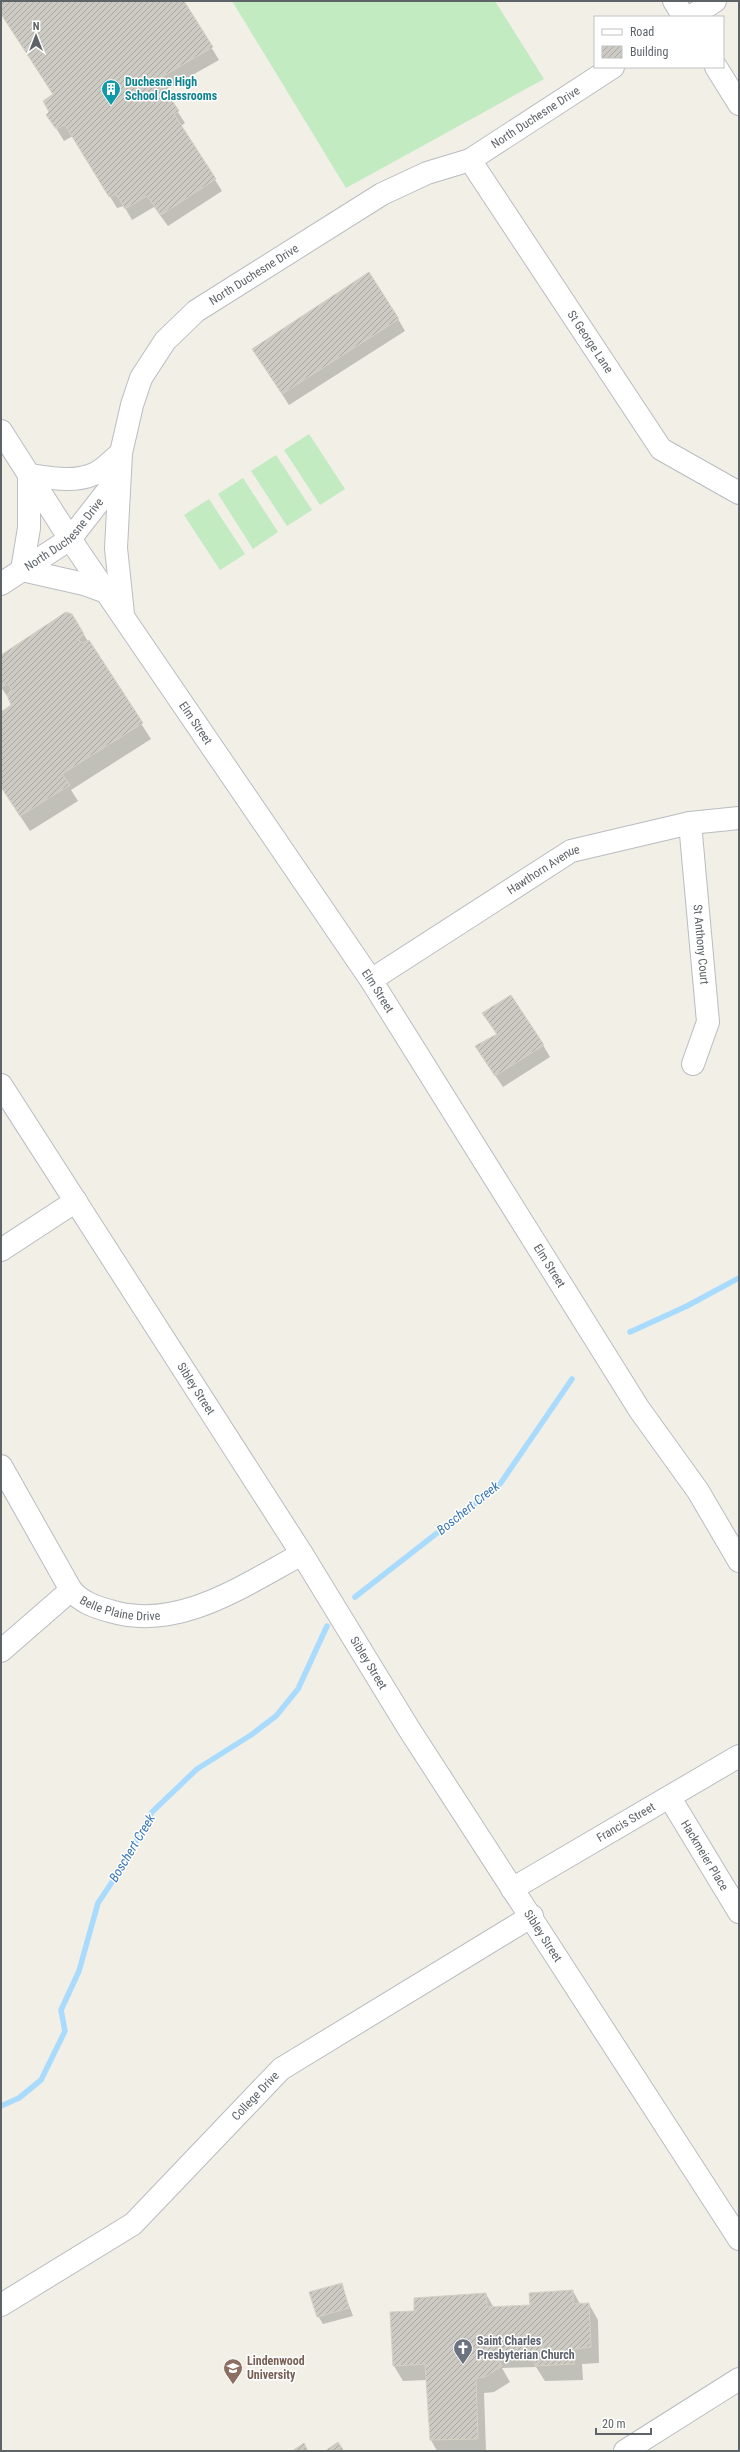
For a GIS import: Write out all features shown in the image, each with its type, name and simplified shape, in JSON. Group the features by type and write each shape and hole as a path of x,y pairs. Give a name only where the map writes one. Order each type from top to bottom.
{"street":[{"path":"674,1 683,16"},
{"path":"692,16 715,1"},
{"name":"North Duchesne Drive","path":"1,584 70,539 109,489 122,453 132,405 141,378 165,341 196,311 382,194 427,173 470,160 611,68"},
{"path":"717,68 739,104"},
{"name":"St George Lane","path":"470,160 661,449 739,492"},
{"name":"Elm Street","path":"1,431 70,539 370,980 639,1409 698,1492 739,1562"},
{"path":"106,592 84,584 22,570 29,528 29,475 61,479 81,478 96,474 122,453"},
{"path":"122,453 116,548 123,617"},
{"name":"Hawthorn Avenue","path":"370,980 571,851 690,823 739,818"},
{"name":"St Anthony Court","path":"690,823 708,1022 693,1064"},
{"name":"Sibley Street","path":"1,1085 302,1554 408,1729 512,1889 532,1916 739,2239"},
{"path":"1,1250 76,1201"},
{"name":"Belle Plaine Drive","path":"1,1466 71,1590 87,1603 116,1613 136,1617 167,1616 194,1608 227,1594 302,1554"},
{"path":"1,1651 71,1590"},
{"name":"Francis Street","path":"512,1889 670,1798 739,1756"},
{"name":"Hackmeier Place","path":"670,1798 739,1912"},
{"name":"College Drive","path":"1,2305 133,2224 280,2069 532,1916"},
{"path":"625,2451 739,2379"}],"green space":[{"path":"232,1 495,1 544,79 346,188"},
{"path":"309,434 345,489 320,505 284,450"},
{"path":"276,455 312,510 287,526 251,471"},
{"path":"243,478 278,532 253,549 218,494"},
{"path":"209,499 245,554 220,570 184,515"}],"building":[{"name":"Duchesne High School Classrooms","path":"1,1 184,1 213,47 158,79 179,111 174,114 216,179 161,215 147,196 125,209 116,194 109,197 65,125 56,129 46,115 49,112 43,101 53,94 1,14"},
{"path":"369,272 399,319 282,394 252,349"},
{"path":"66,612 72,614 84,634 78,640 83,643 89,640 143,723 62,774 70,785 20,816 1,787 1,712 11,705 7,695 12,690 8,684 1,687 1,655"},
{"path":"511,995 544,1045 495,1076 475,1046 497,1034 482,1013"},
{"path":"342,2283 349,2308 317,2317 309,2292"},
{"name":"Saint Charles Presbyterian Church","path":"573,2290 573,2304 589,2303 591,2347 574,2349 574,2364 535,2366 534,2351 493,2352 502,2366 485,2377 476,2378 478,2439 430,2440 425,2364 393,2366 390,2312 414,2311 414,2298 486,2293 487,2307 530,2305 529,2293"},
{"path":"338,2442 344,2451 325,2451"},
{"path":"304,2443 308,2451 292,2451"}],"waterway":[{"name":"Boschert Creek","path":"630,1332 687,1306 739,1278"},
{"name":"Boschert Creek","path":"355,1597 500,1484 572,1379"},
{"name":"Boschert Creek","path":"1,2106 19,2098 41,2080 65,2031 61,2010 79,1971 98,1903 124,1864 152,1812 197,1769 251,1735 276,1716 298,1689 327,1626"}],"place":[{"name":"Duchesne High School Classrooms","path":"111,106"},
{"name":"Saint Charles Presbyterian Church","path":"463,2365"},
{"name":"Lindenwood University","path":"233,2385"}]}
